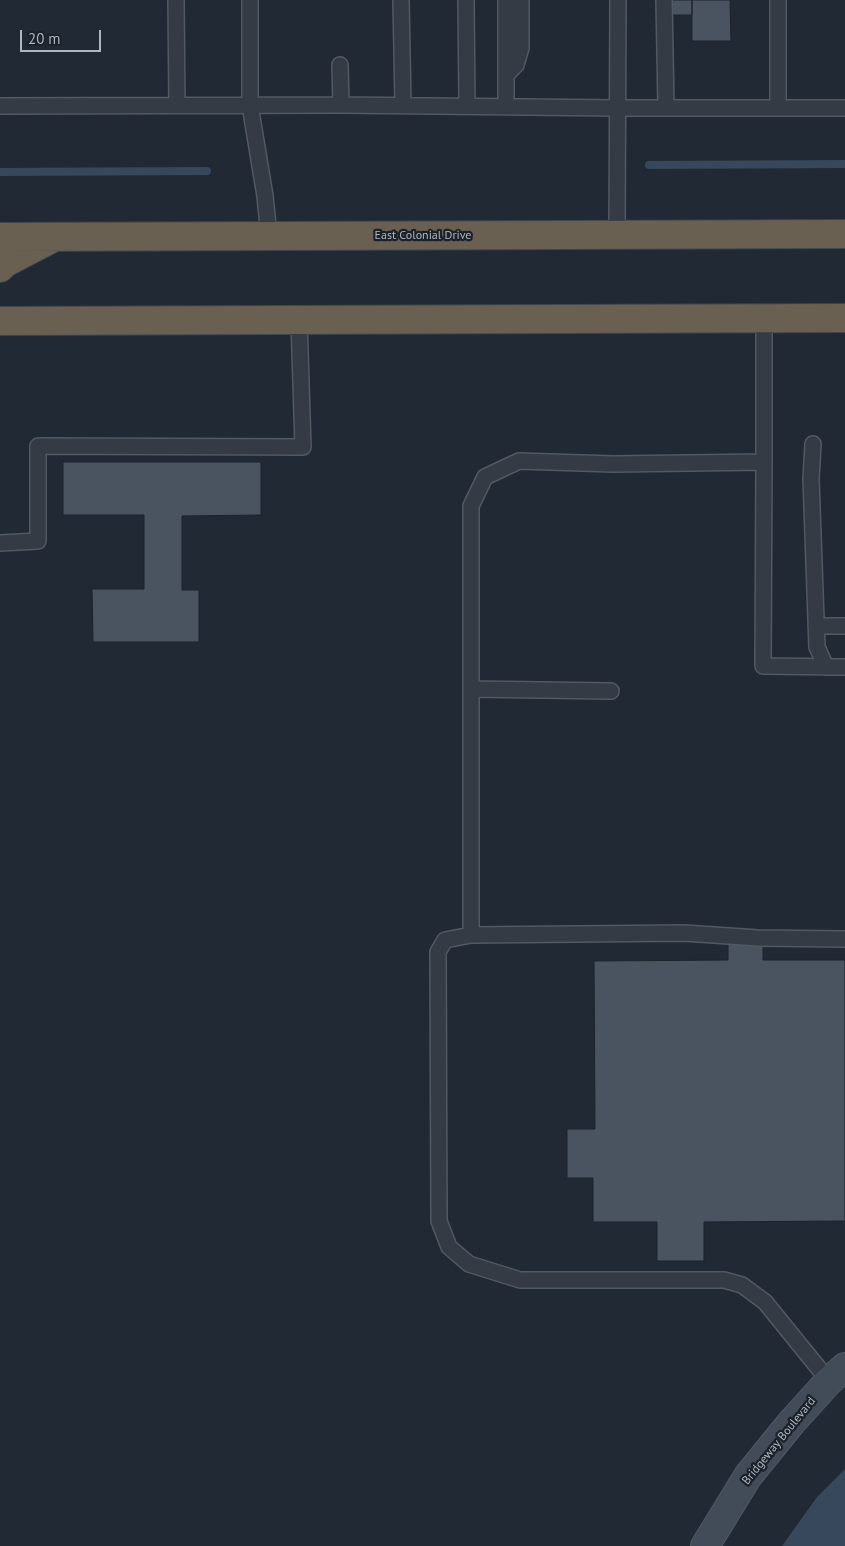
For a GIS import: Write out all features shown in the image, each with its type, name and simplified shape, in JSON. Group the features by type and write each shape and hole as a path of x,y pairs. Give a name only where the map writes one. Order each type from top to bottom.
{"highway":[{"name":"East Colonial Drive","path":"0,238 845,234"},
{"path":"0,268 5,263 55,237"},
{"path":"0,321 845,318"}],"street":[{"name":"Bridgeway Boulevard","path":"705,1546 748,1476 791,1423 837,1374"}],"lane":[{"path":"176,0 177,105"},
{"path":"250,0 250,105 265,196 269,236"},
{"path":"401,0 403,105"},
{"path":"466,0 467,105"},
{"path":"506,0 506,106"},
{"path":"507,74 516,65 520,48 521,0"},
{"path":"617,234 616,108 618,0"},
{"path":"664,0 666,107"},
{"path":"778,0 778,107"},
{"path":"340,65 341,105"},
{"path":"0,106 467,105 616,108 845,108"},
{"path":"764,318 763,666 845,668"},
{"path":"0,543 38,541 38,446 303,447 299,320"},
{"path":"813,444 811,479 817,647 826,667"},
{"path":"471,935 471,506 485,477 519,461 613,464 764,462"},
{"path":"816,626 845,626"},
{"path":"471,688 611,691"},
{"path":"837,1374 764,1302 742,1284 724,1280 520,1280 468,1264 450,1247 439,1221 438,952 445,940 471,935 684,933 758,938 845,939"}],"water":[{"path":"845,1469 845,1546 782,1546 817,1497"}],"building":[{"path":"666,0 692,0 692,15 666,15"},
{"path":"692,0 730,0 731,41 692,41"},
{"path":"63,462 261,462 261,515 182,516 182,590 199,590 199,642 93,642 92,589 144,589 144,515 63,515"},
{"path":"728,942 763,942 763,960 845,960 845,1221 704,1222 704,1261 657,1261 657,1222 593,1222 593,1178 567,1178 567,1129 595,1129 594,961 728,960"}],"waterway":[{"path":"649,165 845,164"},
{"path":"0,172 207,171"}]}
